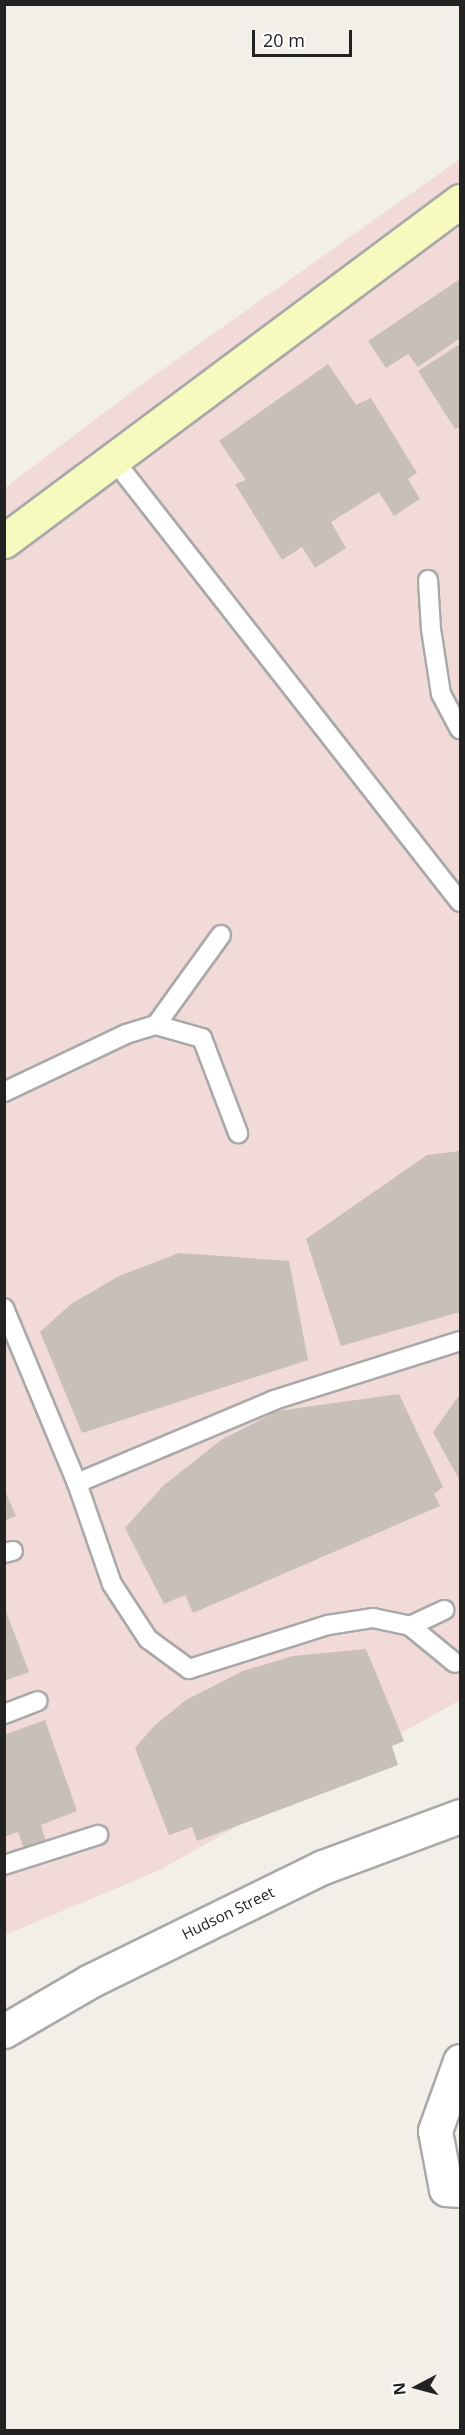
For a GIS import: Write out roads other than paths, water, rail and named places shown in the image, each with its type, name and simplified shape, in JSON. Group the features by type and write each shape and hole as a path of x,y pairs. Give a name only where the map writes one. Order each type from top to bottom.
{"street":[{"path":"4,541 460,201"},
{"name":"Hudson Street","path":"4,2031 90,1981 323,1867 460,1816"},
{"path":"460,2061 435,2131 446,2189 460,2190"}],"lane":[{"path":"114,459 460,902"},
{"path":"428,580 431,629 441,694 460,729"},
{"path":"156,1025 221,935"},
{"path":"4,1092 126,1034 156,1025 202,1038 238,1132"},
{"path":"4,1308 77,1484 112,1584 148,1639 189,1669 328,1625 373,1618 410,1626 455,1663"},
{"path":"77,1484 274,1400 460,1341"},
{"path":"410,1626 445,1610"},
{"path":"4,1714 38,1701"},
{"path":"4,1865 98,1835"}]}
